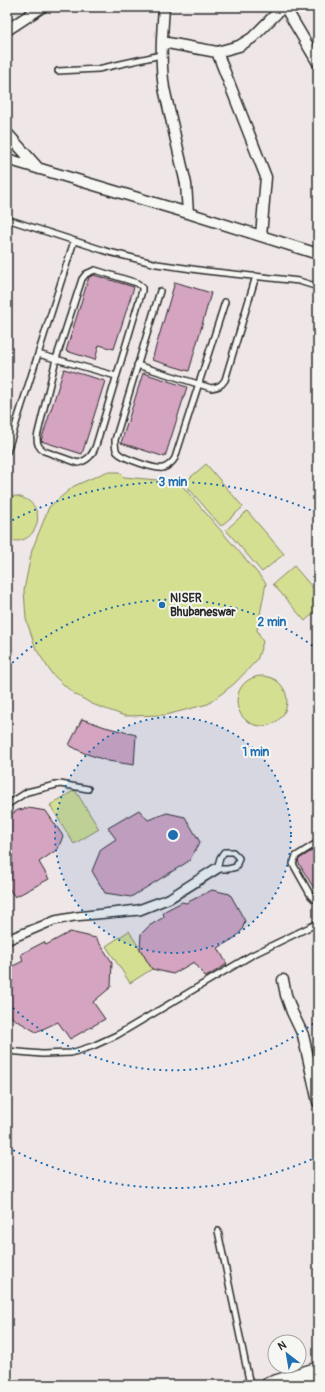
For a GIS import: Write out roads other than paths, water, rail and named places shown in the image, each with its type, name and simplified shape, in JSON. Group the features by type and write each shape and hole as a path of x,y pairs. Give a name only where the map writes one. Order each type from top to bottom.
{"main road":[{"path":"269,1385 318,1370"},
{"path":"314,1385 318,1384"}],"street":[{"path":"7,30 42,7"},
{"path":"164,7 161,55 164,88 186,184 188,213"},
{"path":"162,42 217,52 239,46 252,38 284,7 318,63"},
{"path":"217,52 266,177 261,236"},
{"path":"7,133 39,169"},
{"path":"7,159 188,213 318,254"},
{"path":"283,980 292,1012 303,1035 318,1102"}],"lane":[{"path":"58,71 105,68 161,55"},
{"path":"7,220 74,242 157,264 206,272 299,281 318,287"},
{"path":"7,452 74,242"},
{"path":"95,270 138,283 142,287 93,453 89,458 78,463 44,451 39,448 37,443 37,437 56,359 82,279 86,274 95,270"},
{"path":"137,365 211,388 217,388 222,385 225,380 256,276"},
{"path":"160,291 115,440 115,447 123,456 158,468 164,468 171,464 175,458 225,302"},
{"path":"38,354 116,376"},
{"path":"7,805 27,792 60,784 88,789"},
{"path":"318,842 296,856 293,864 311,896 314,899 318,899"},
{"path":"7,938 55,919 77,914 138,908 168,897 218,865 224,852 233,852 239,858 236,867 220,869 170,900 140,912 74,918 54,922 7,942"},
{"path":"7,1051 42,1054 71,1053 93,1046 117,1034 252,956 318,923"},
{"path":"218,1231 250,1385"}],"place":[{"name":"NISER Bhubaneswar","path":"162,605"}]}
